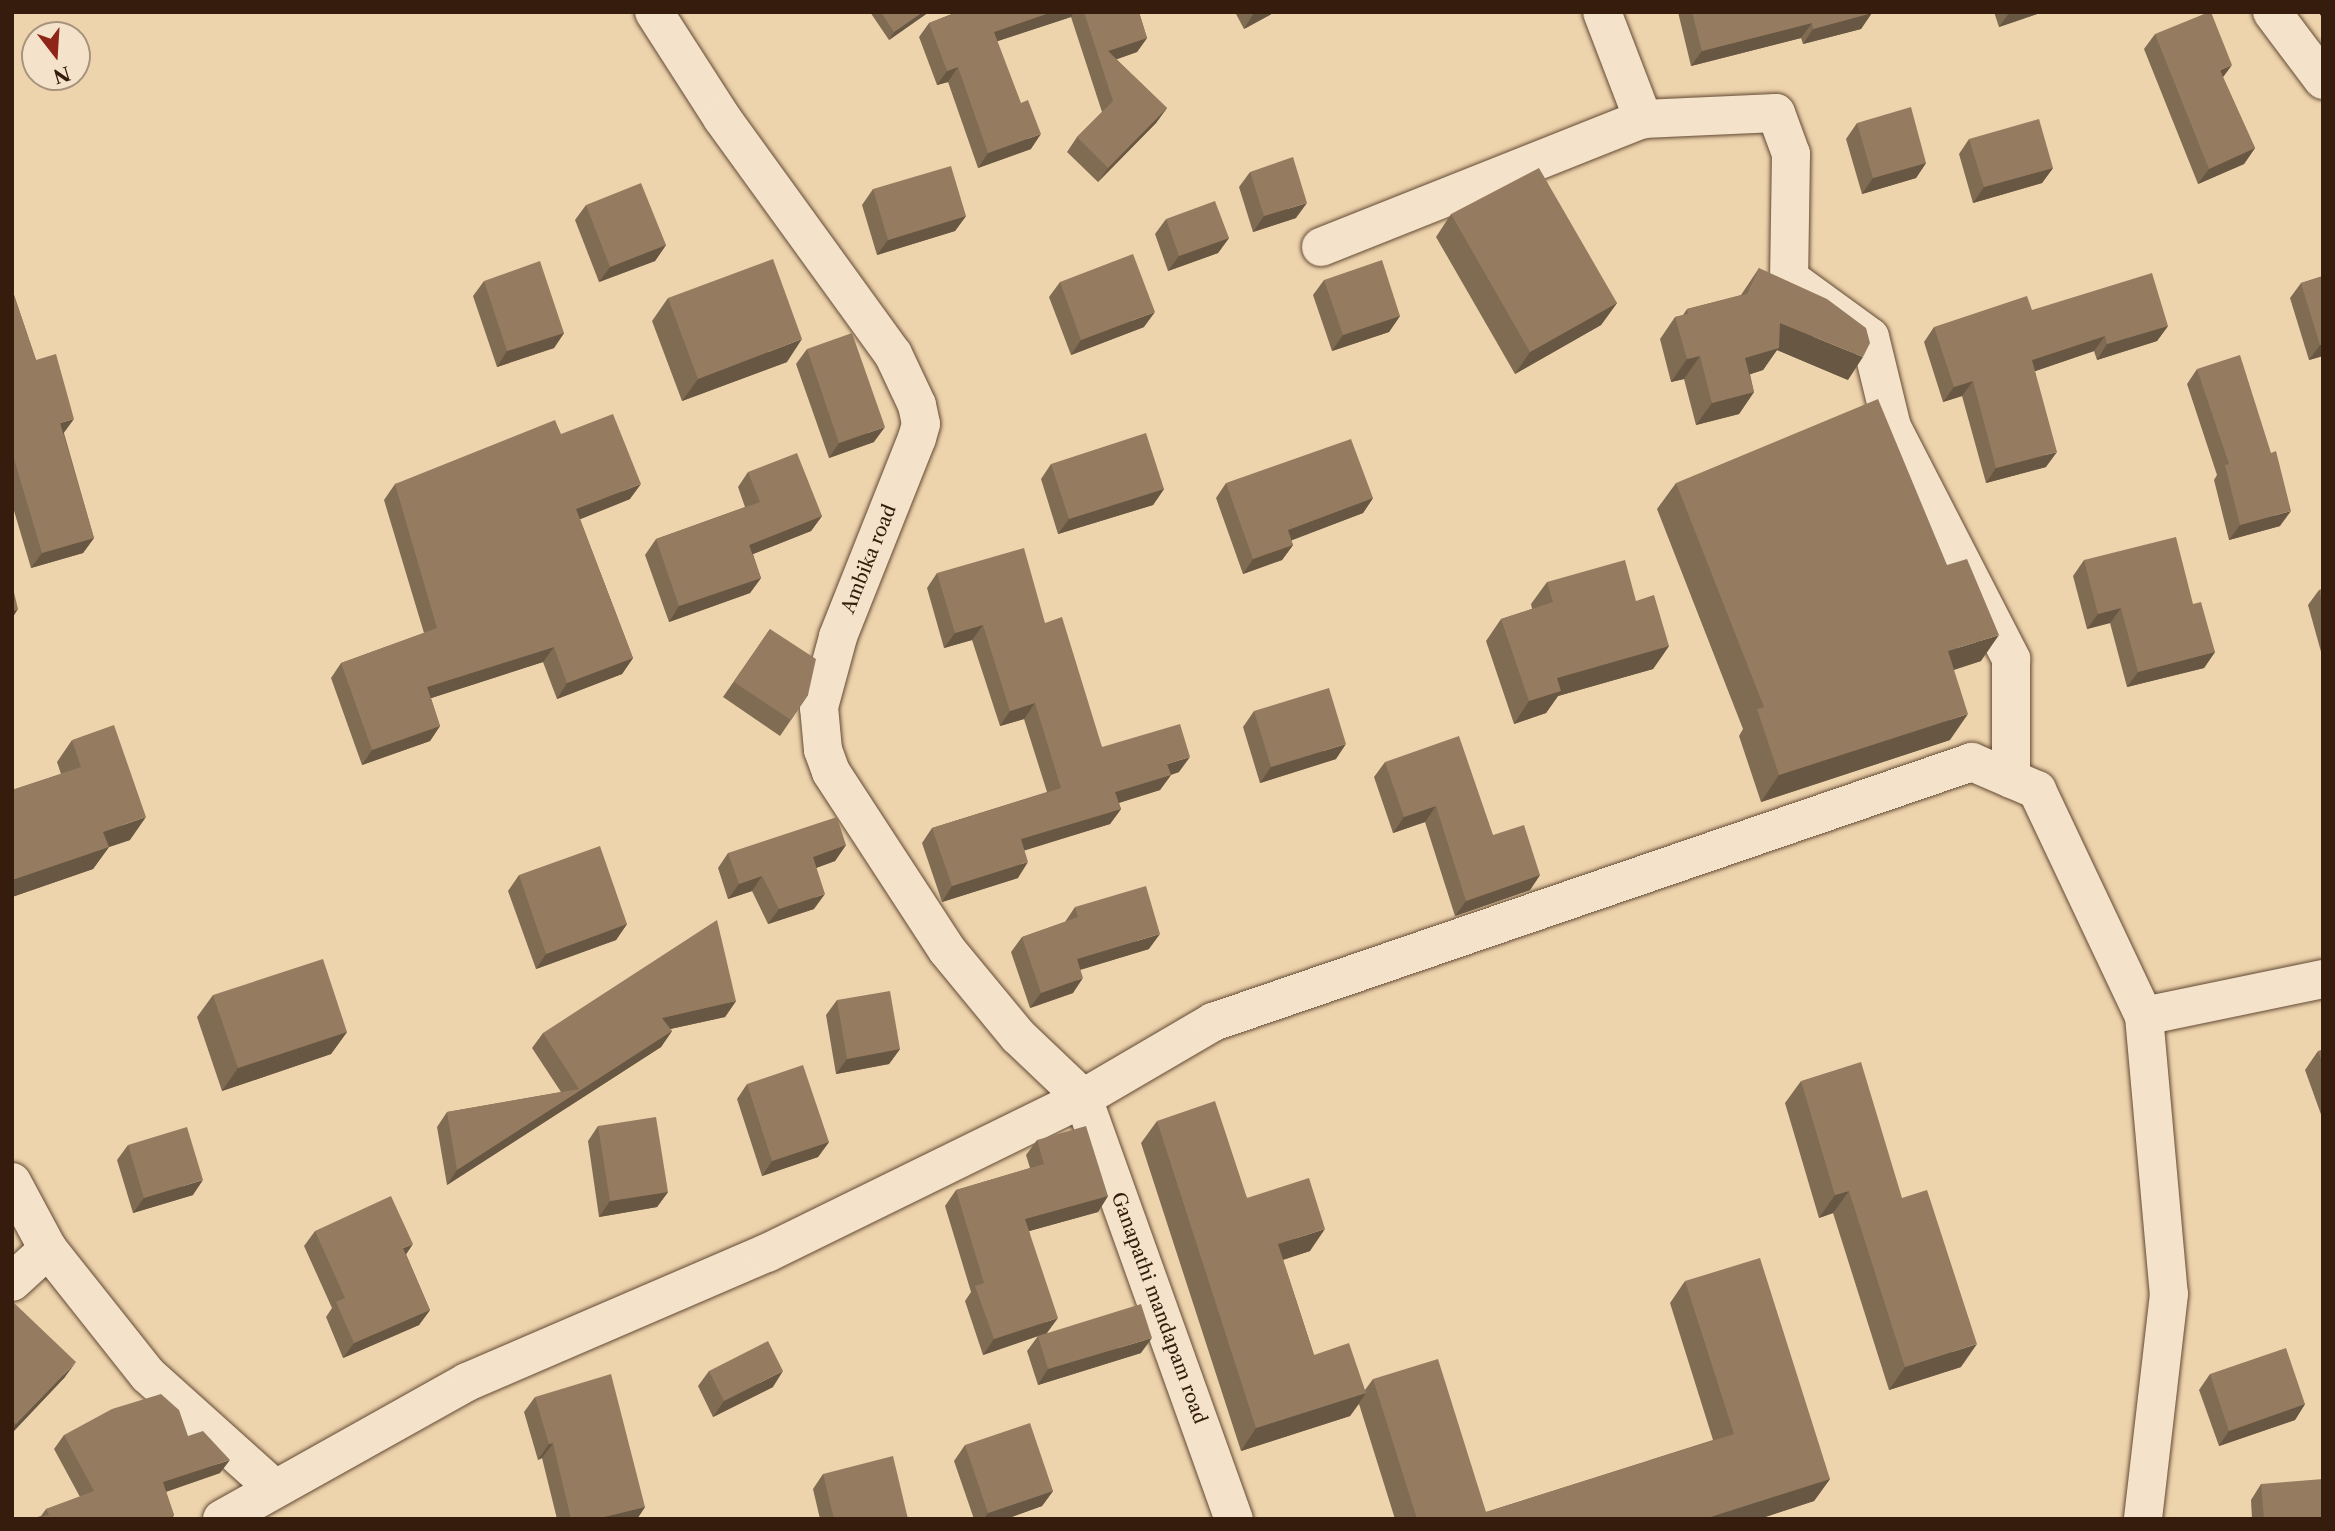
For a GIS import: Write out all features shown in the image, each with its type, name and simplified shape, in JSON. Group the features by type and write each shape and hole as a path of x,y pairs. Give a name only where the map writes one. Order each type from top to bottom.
{"street":[{"name":"Ambika road","path":"654,12 729,129 893,354 919,414 917,438 838,637 819,706 823,750 831,772 947,950 1018,1036 1083,1098"},
{"path":"1602,12 1643,119"},
{"path":"2272,12 2323,80"},
{"path":"1321,247 1643,119 1776,113 1791,154 1789,278 1870,337 1892,427 2011,659 2011,779"},
{"path":"222,1519 467,1381 768,1253 1083,1098 1213,1022 1972,762 2037,790 2144,1016 2169,1294 2143,1519"},
{"path":"2144,1016 2323,979"},
{"name":"Ganapathi mandapam road","path":"1083,1098 1234,1519"},
{"path":"12,1182 48,1249 148,1374 274,1488"},
{"path":"12,1282 48,1249"}],"building":[{"path":"881,12 923,12 894,32"},
{"path":"957,12 1052,12 994,32 1021,103 1028,100 1041,134 988,153 958,67 947,71 929,23"},
{"path":"1084,12 1139,12 1147,38 1108,51 1167,108 1108,168 1077,137 1113,101"},
{"path":"1692,12 1872,13 1813,29 1812,23 1702,51"},
{"path":"2209,12 2232,65 2220,70 2255,148 2209,169 2155,34"},
{"path":"1911,107 1926,163 1873,178 1857,123"},
{"path":"2039,119 2053,168 1984,187 1969,139"},
{"path":"1293,157 1307,203 1264,216 1250,172"},
{"path":"951,166 966,216 888,240 873,189"},
{"path":"1539,168 1617,303 1530,352 1451,214"},
{"path":"641,183 666,245 610,267 586,205"},
{"path":"1215,201 1229,238 1179,256 1166,219"},
{"path":"1133,254 1155,312 1081,340 1060,282"},
{"path":"773,259 802,339 698,379 668,298"},
{"path":"1382,260 1400,316 1343,335 1324,280"},
{"path":"540,261 564,333 507,351 484,281"},
{"path":"1759,268 1827,299 1866,328 1870,343 1863,357 1780,323 1779,348 1745,358 1754,392 1712,403 1700,356 1687,359 1675,317 1688,314 1687,309 1747,294"},
{"path":"2152,273 2168,326 2107,344 2105,336 2032,360 2057,452 1996,468 1973,381 1954,387 1934,327 2027,296 2032,310"},
{"path":"2323,276 2323,344 2320,345 2301,283"},
{"path":"12,289 36,360 56,354 74,419 60,423 94,538 42,553 12,452"},
{"path":"852,333 885,427 839,443 807,349"},
{"path":"2240,355 2271,453 2276,451 2291,511 2240,525 2225,465 2229,464 2197,369"},
{"path":"1878,399 1947,565 1967,559 1999,635 1948,651 1968,714 1779,775 1757,709 1764,707 1676,483"},
{"path":"613,414 641,484 576,509 633,658 567,683 554,647 427,687 440,726 372,750 341,663 437,628 395,484 555,420 561,434"},
{"path":"1146,433 1164,489 1069,519 1051,464"},
{"path":"1351,439 1373,498 1288,530 1293,545 1253,559 1226,483"},
{"path":"797,453 822,516 749,545 761,578 679,606 656,539 760,502 748,472"},
{"path":"2176,537 2193,604 2201,602 2215,652 2138,672 2121,608 2098,614 2084,560"},
{"path":"1024,548 1045,623 1062,617 1102,747 1180,724 1190,757 1167,764 1171,775 1115,792 1121,809 1021,839 1028,862 952,886 932,828 1061,788 1035,703 1010,711 983,625 955,633 937,573"},
{"path":"1625,560 1636,601 1654,595 1669,646 1557,678 1561,691 1529,701 1501,619 1553,602 1547,582"},
{"path":"12,584 18,609 12,611"},
{"path":"770,629 816,659 808,695 791,720 734,682"},
{"path":"1329,688 1346,744 1271,767 1254,711"},
{"path":"114,725 146,817 103,832 109,847 12,880 12,790 81,767 72,740"},
{"path":"1459,736 1493,835 1524,825 1540,875 1466,901 1436,806 1404,817 1385,762"},
{"path":"837,817 846,845 813,857 825,894 779,909 762,876 739,884 728,853"},
{"path":"600,846 627,924 546,954 519,875"},
{"path":"1146,886 1160,934 1077,959 1083,978 1041,993 1022,937 1078,917 1075,907"},
{"path":"717,920 736,1001 662,1018 672,1031 457,1170 447,1112 579,1089 543,1033"},
{"path":"323,959 347,1032 238,1068 213,995"},
{"path":"890,991 900,1049 847,1059 837,1000"},
{"path":"2323,1050 2323,1065 2318,1051"},
{"path":"1861,1062 1902,1198 1927,1190 1977,1344 1905,1367 1849,1191 1835,1195 1801,1081"},
{"path":"803,1065 829,1142 772,1161 747,1084"},
{"path":"1215,1101 1247,1198 1309,1178 1325,1229 1278,1244 1314,1355 1349,1343 1366,1393 1256,1428 1157,1121"},
{"path":"656,1117 668,1192 610,1201 598,1126"},
{"path":"1086,1126 1108,1196 1025,1219 1058,1318 994,1339 975,1286 984,1283 956,1190 1044,1164 1037,1140"},
{"path":"187,1127 203,1180 144,1198 128,1145"},
{"path":"391,1196 413,1244 403,1248 430,1310 354,1343 336,1302 345,1298 315,1231"},
{"path":"1760,1258 1830,1479 1704,1519 1417,1519 1373,1379 1438,1359 1486,1512 1734,1434 1685,1281"},
{"path":"12,1301 76,1362 16,1424 12,1421"},
{"path":"1141,1304 1152,1338 1048,1369 1038,1336"},
{"path":"768,1341 783,1371 724,1401 709,1371"},
{"path":"2286,1348 2305,1404 2229,1431 2210,1374"},
{"path":"611,1374 645,1507 596,1519 571,1519 553,1443 549,1444 535,1397"},
{"path":"161,1394 179,1410 188,1436 203,1431 230,1460 163,1482 174,1515 165,1519 31,1519 49,1515 46,1509 94,1491 64,1435 112,1409"},
{"path":"1030,1423 1053,1491 988,1513 965,1445"},
{"path":"893,1456 908,1519 834,1519 823,1474"},
{"path":"2323,1479 2323,1519 2264,1519 2261,1484"}]}
